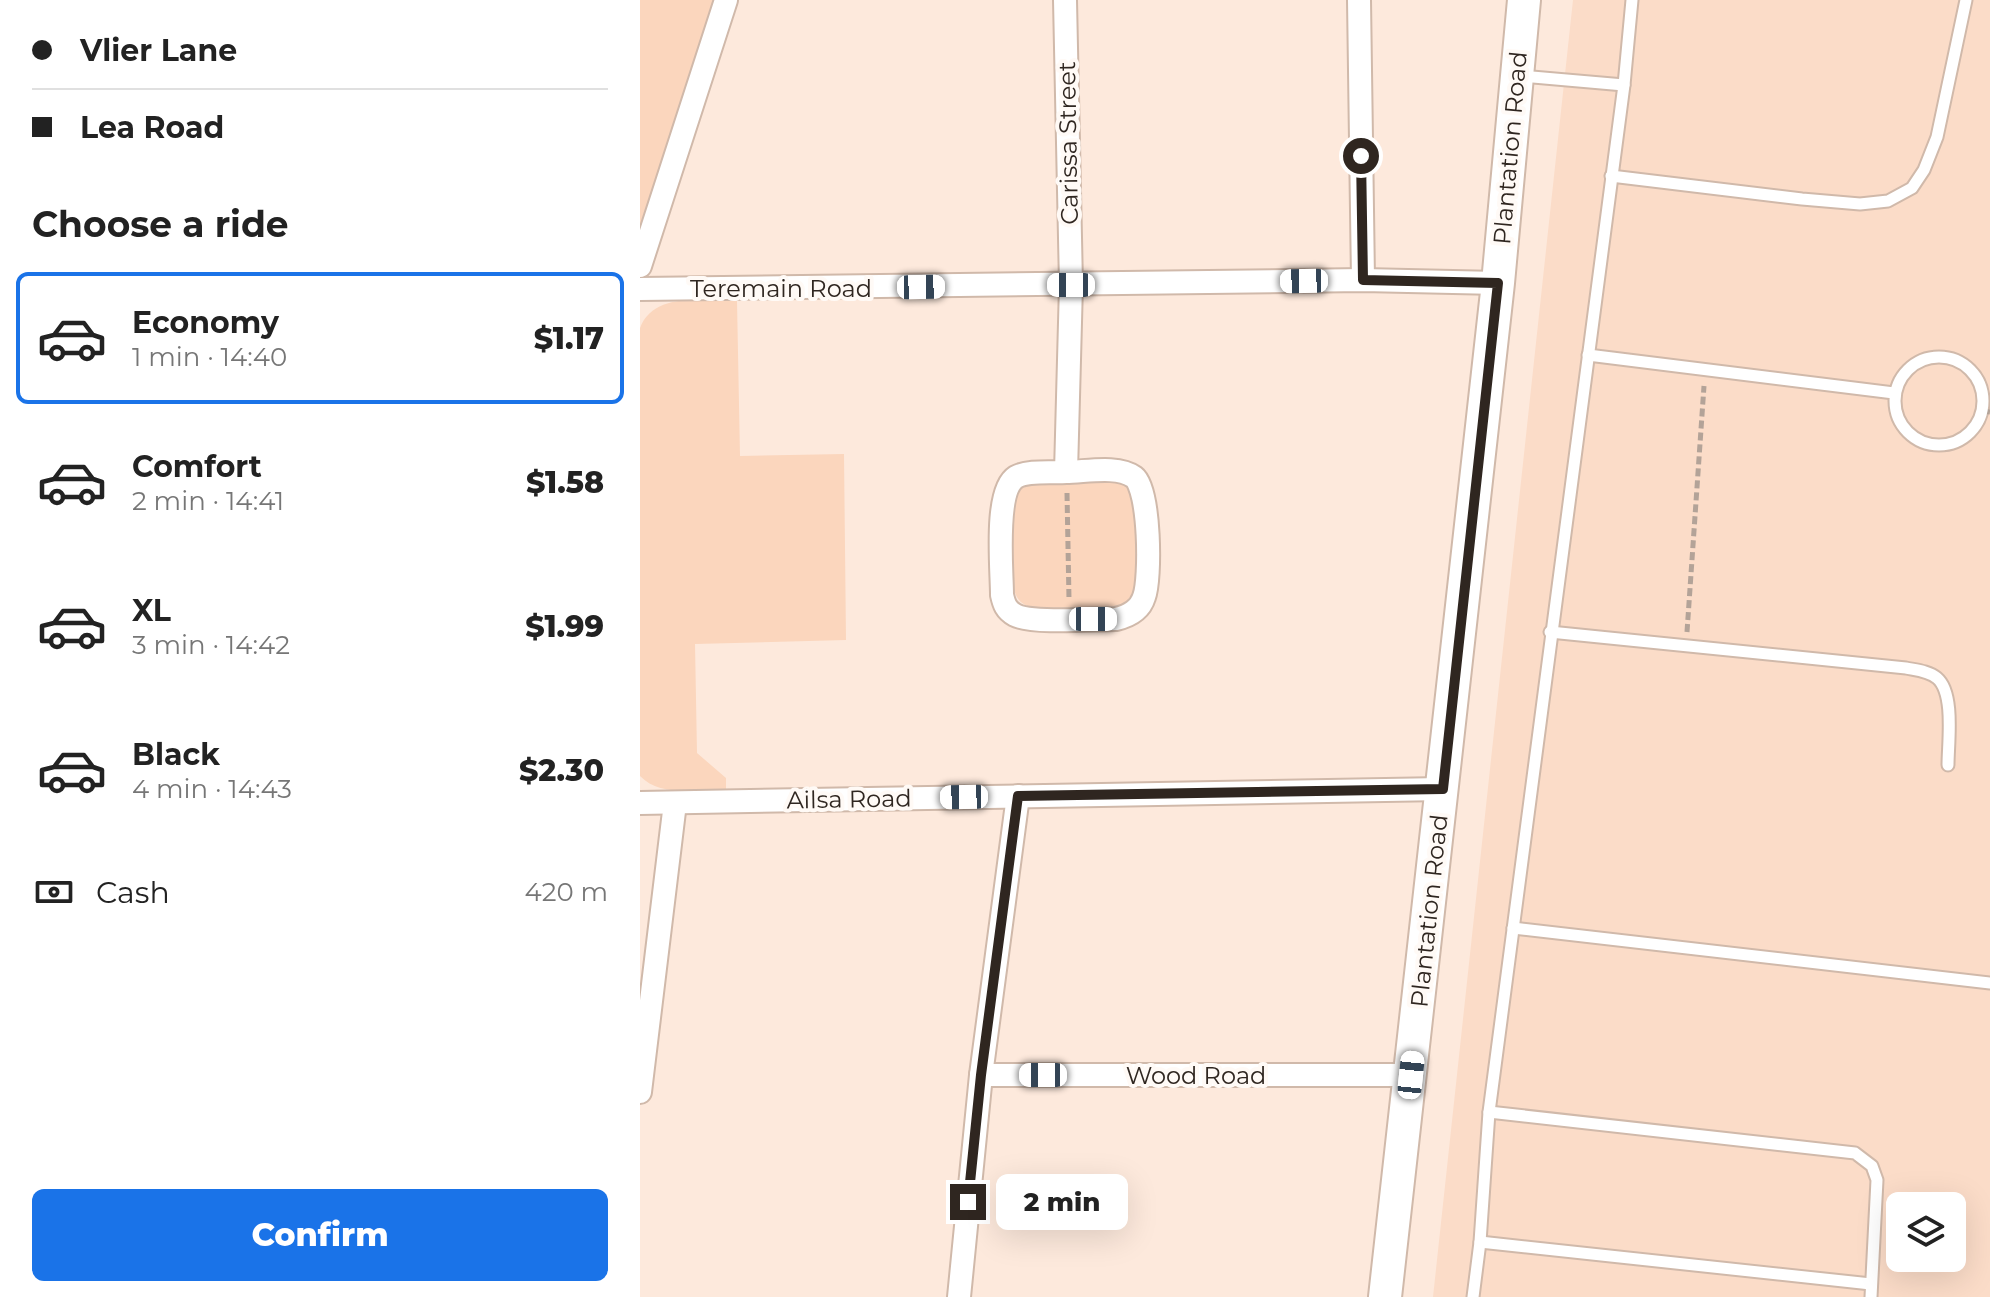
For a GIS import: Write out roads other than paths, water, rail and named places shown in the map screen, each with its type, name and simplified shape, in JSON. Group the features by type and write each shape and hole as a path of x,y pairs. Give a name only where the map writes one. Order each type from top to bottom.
{"street":[{"path":"640,266 726,0"},
{"name":"Carissa Street","path":"1065,0 1071,285 1066,472"},
{"path":"1359,0 1363,280"},
{"name":"Plantation Road","path":"1385,1297 1498,283 1524,0"},
{"name":"Teremain Road","path":"640,289 1363,280 1498,283"},
{"path":"1066,472 1116,472 1129,475 1140,485 1147,508 1147,586 1139,606 1125,617 1018,617 1004,605 1002,513 1007,487 1020,475 1066,472"},
{"name":"Ailsa Road","path":"640,803 1443,789"},
{"path":"959,1297 981,1075 1018,796"},
{"path":"640,1092 675,803"},
{"name":"Wood Road","path":"981,1075 1411,1075"}],"lane":[{"path":"1473,1297 1489,1112 1624,85 1632,0"},
{"path":"1611,176 1845,203 1888,201 1912,188 1924,170 1937,137 1966,0"},
{"path":"1516,76 1624,85"},
{"path":"1588,355 1894,393"},
{"path":"1938,356 1955,359 1971,371 1981,388 1986,412 1971,432 1957,442 1925,444 1906,432 1898,419 1894,393 1904,373 1920,361 1938,356"},
{"path":"1550,632 1930,673 1944,685 1948,697 1948,765"},
{"path":"1513,928 1990,983"},
{"path":"1489,1112 1855,1153 1872,1166 1877,1180 1871,1297"},
{"path":"1480,1242 1871,1284"}]}
